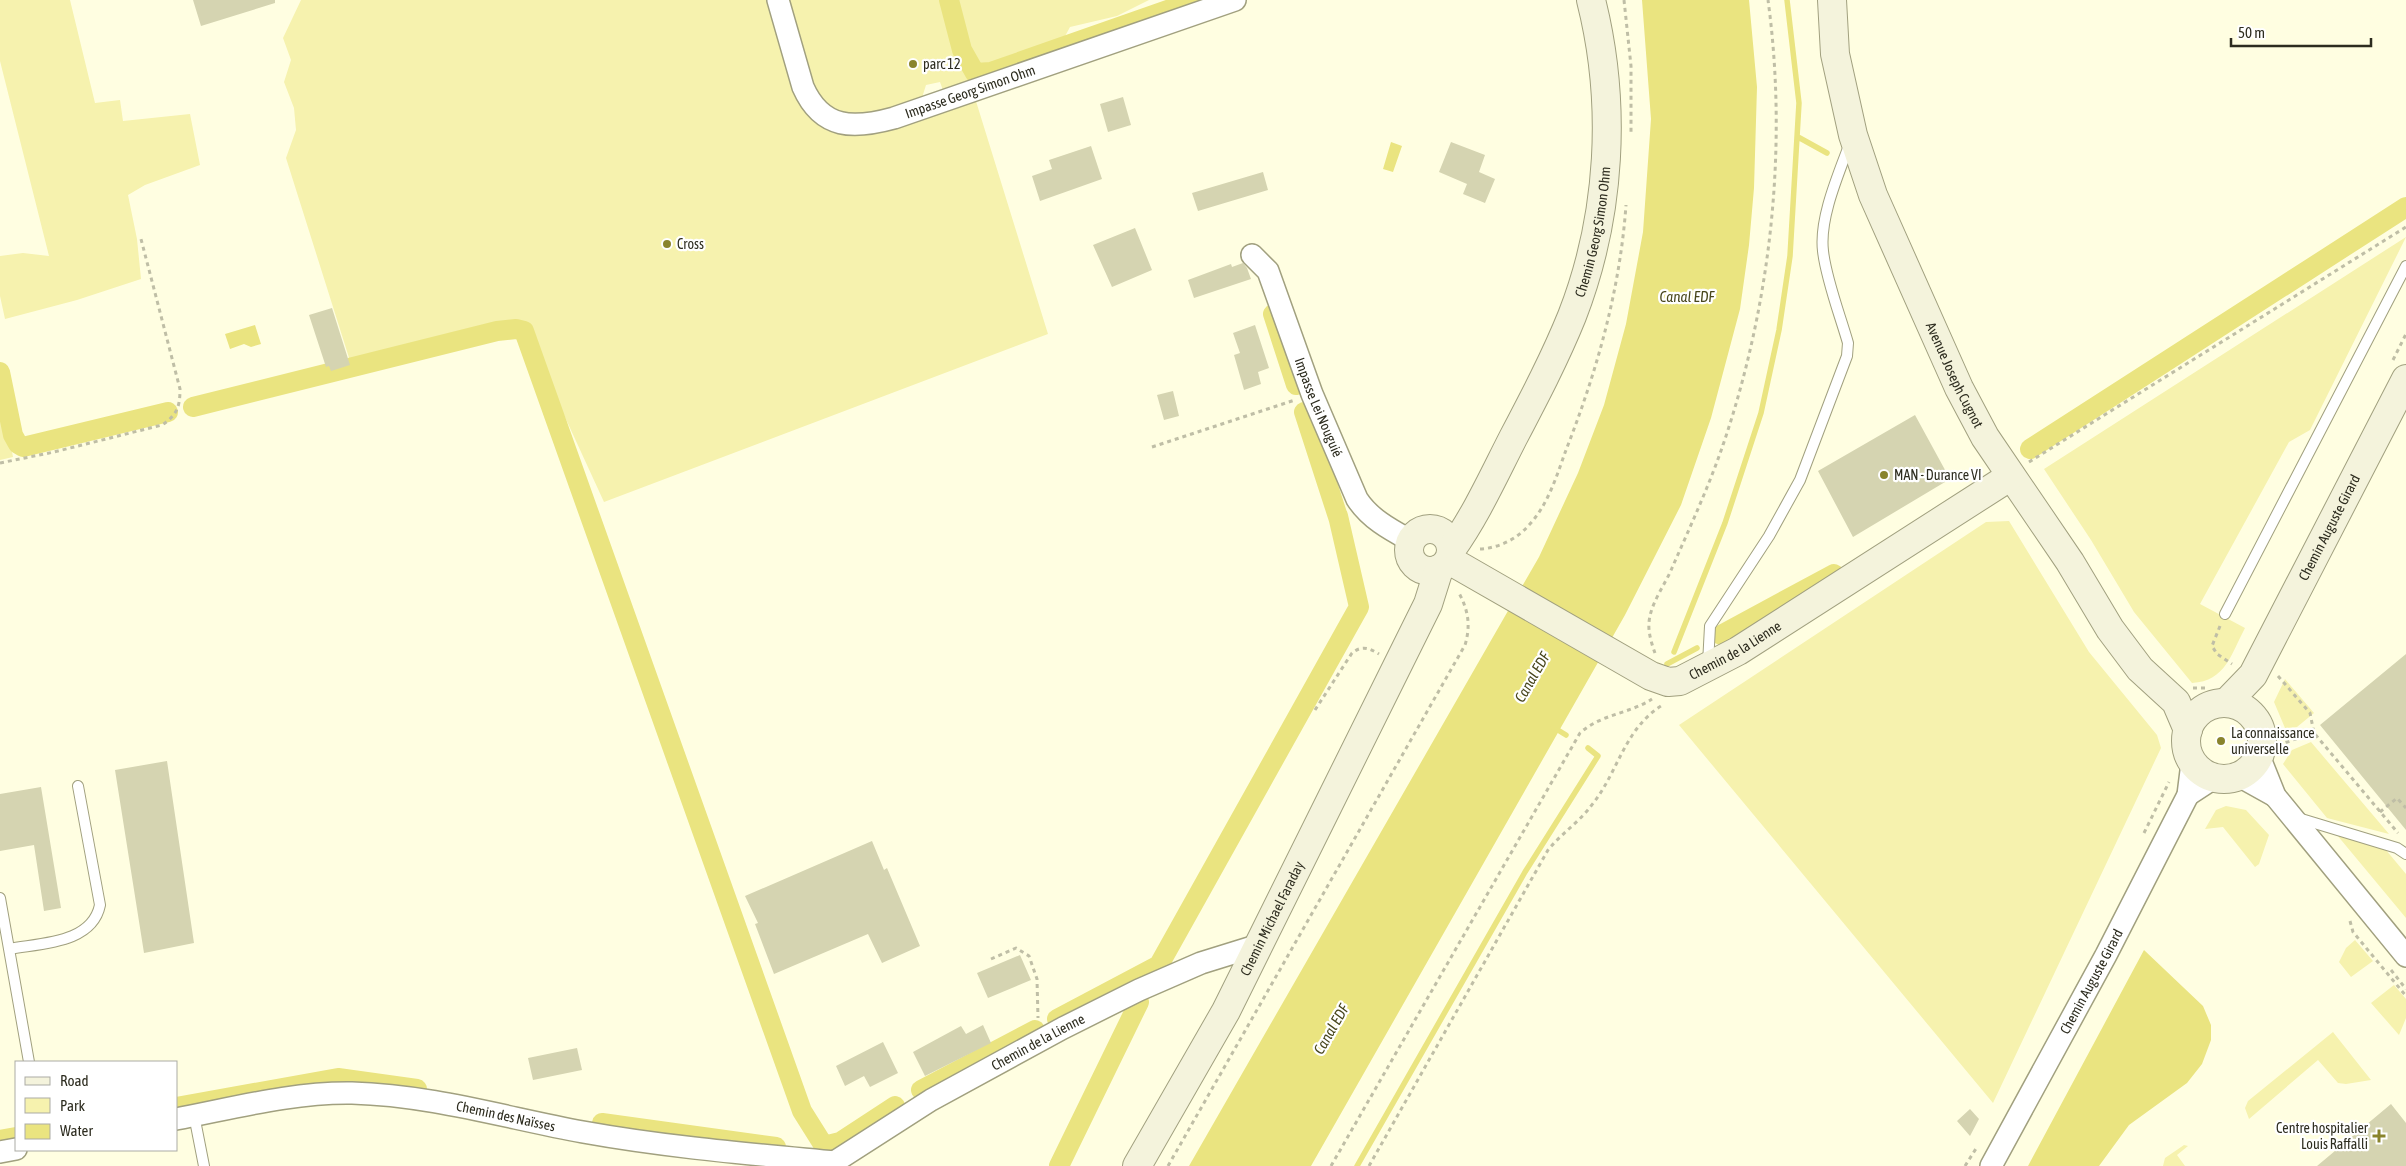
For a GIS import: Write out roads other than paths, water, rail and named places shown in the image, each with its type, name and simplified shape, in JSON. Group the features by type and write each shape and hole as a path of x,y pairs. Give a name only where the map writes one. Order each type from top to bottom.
{"street":[{"name":"Impasse Georg Simon Ohm","path":"778,0 803,87 809,99 818,110 833,121 858,126 894,118 1235,0"},
{"name":"Chemin Georg Simon Ohm","path":"1434,554 1473,519 1559,347 1583,285 1599,221 1604,175 1607,100 1602,55 1591,0"},
{"name":"Avenue Joseph Cugnot","path":"1832,0 1835,54 1853,135 1873,195 1948,364 1985,437 2026,466 2070,562 2124,650 2140,669 2183,694 2188,730"},
{"name":"Impasse Lei Nouguié","path":"1252,255 1268,271 1312,394 1351,486 1362,506 1381,523 1434,554"},
{"name":"Chemin Auguste Girard","path":"2252,716 2254,673 2406,379"},
{"name":"Chemin de la Lienne","path":"1434,554 1476,574 1659,679 1680,681 1738,651 2026,466"},
{"name":"Chemin Michael Faraday","path":"1137,1166 1226,1011 1397,664 1414,607 1416,593 1434,554"},
{"name":"Chemin Auguste Girard","path":"2217,699 2254,673"},
{"path":"2183,694 2217,699 2245,710 2252,716 2268,750 2275,796"},
{"path":"2217,699 2199,712 2188,730 2186,742 2215,772 2275,796 2406,956"},
{"path":"2215,772 2247,771 2268,750"},
{"name":"Chemin Auguste Girard","path":"1991,1166 2101,963 2188,795 2215,772"},
{"name":"Chemin de la Lienne","path":"832,1164 931,1100 1064,1028 1139,990 1201,963 1259,945"},
{"name":"Chemin des Naïsses","path":"185,1117 319,1094 354,1094 438,1103 584,1133 832,1164"},
{"path":"0,1152 15,1149"}],"lane":[{"path":"1707,668 1710,626 1769,536 1800,480 1847,356 1848,343 1822,250 1825,225 1832,195 1853,135"},
{"path":"2225,614 2406,266"},
{"path":"9,949 73,937 88,927 98,915 100,905 78,786"},
{"path":"2291,816 2398,848 2406,854"},
{"path":"0,898 28,1061"},
{"path":"185,1117 204,1166"}],"water":[{"name":"Canal EDF","path":"1642,0 1749,0 1757,87 1754,188 1749,245 1740,309 1711,418 1681,505 1625,615 1311,1166 1189,1166 1539,557 1578,473 1604,405 1626,324 1643,232 1651,119"},
{"path":"1391,142 1402,146 1393,172 1383,169"},
{"path":"255,325 261,344 251,347 244,344 230,349 225,334"},
{"path":"2144,950 2203,1006 2211,1025 2211,1040 2202,1064 2187,1083 2129,1125 2099,1166 2028,1166"}],"waterway":[{"path":"949,0 962,50 975,73 991,72 1196,0"},
{"path":"1674,652 1725,523 1761,413 1779,330 1790,256 1799,103 1787,0"},
{"path":"1798,137 1827,153"},
{"path":"2030,449 2406,207"},
{"path":"1273,314 1296,385"},
{"path":"193,407 497,331 516,329 524,331 802,1111 824,1146 840,1142 895,1106"},
{"path":"0,372 13,435 18,444 23,447 168,412"},
{"path":"1304,412 1339,520"},
{"path":"1057,1019 1159,965 1359,607 1338,516"},
{"path":"1721,635 1834,574"},
{"path":"1667,664 1697,648"},
{"path":"1553,727 1566,735"},
{"path":"1357,1166 1525,872 1598,756 1588,748"},
{"path":"1059,1166 1139,1002"},
{"path":"921,1090 1035,1030"},
{"path":"178,1107 338,1078 417,1089"},
{"path":"602,1123 776,1147"},
{"path":"0,1140 15,1137"}],"place":[{"name":"parc 12","path":"913,64"},
{"name":"Cross","path":"667,244"},
{"name":"MAN - Durance VI","path":"1884,475"},
{"name":"La connaissance universelle","path":"2221,741"},
{"name":"Centre hospitalier Louis Raffalli","path":"2379,1136"}]}
